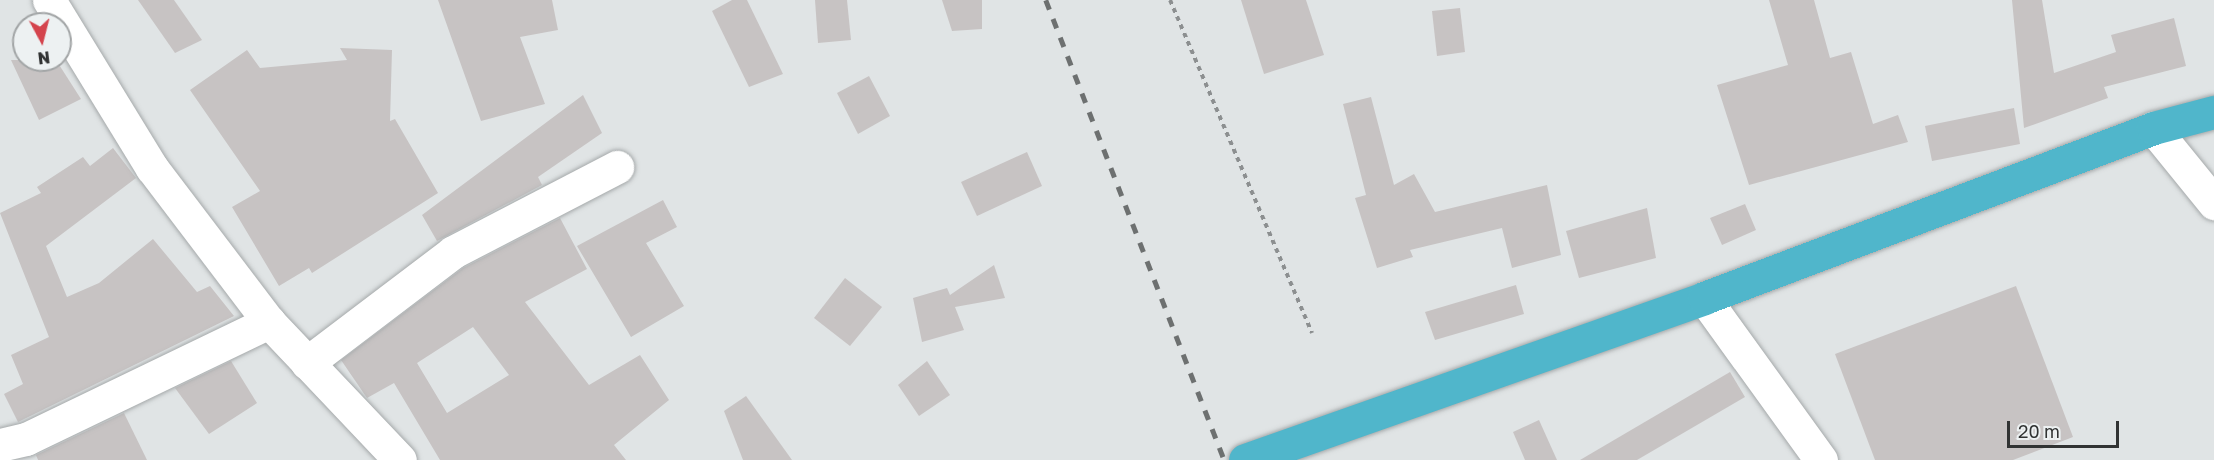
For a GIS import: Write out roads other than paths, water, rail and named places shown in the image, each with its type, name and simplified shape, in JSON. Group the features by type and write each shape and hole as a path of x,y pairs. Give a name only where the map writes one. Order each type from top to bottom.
{"highway":[{"path":"1245,460 1704,298 2153,128 2214,112"}],"street":[{"path":"49,0 152,168 269,322 400,460"},
{"path":"2153,128 2214,203"},
{"path":"307,363 453,252 617,167"},
{"path":"1704,298 1821,460"},
{"path":"0,446 26,439 269,322"}],"railway":[{"path":"1046,0 1224,460"}]}
